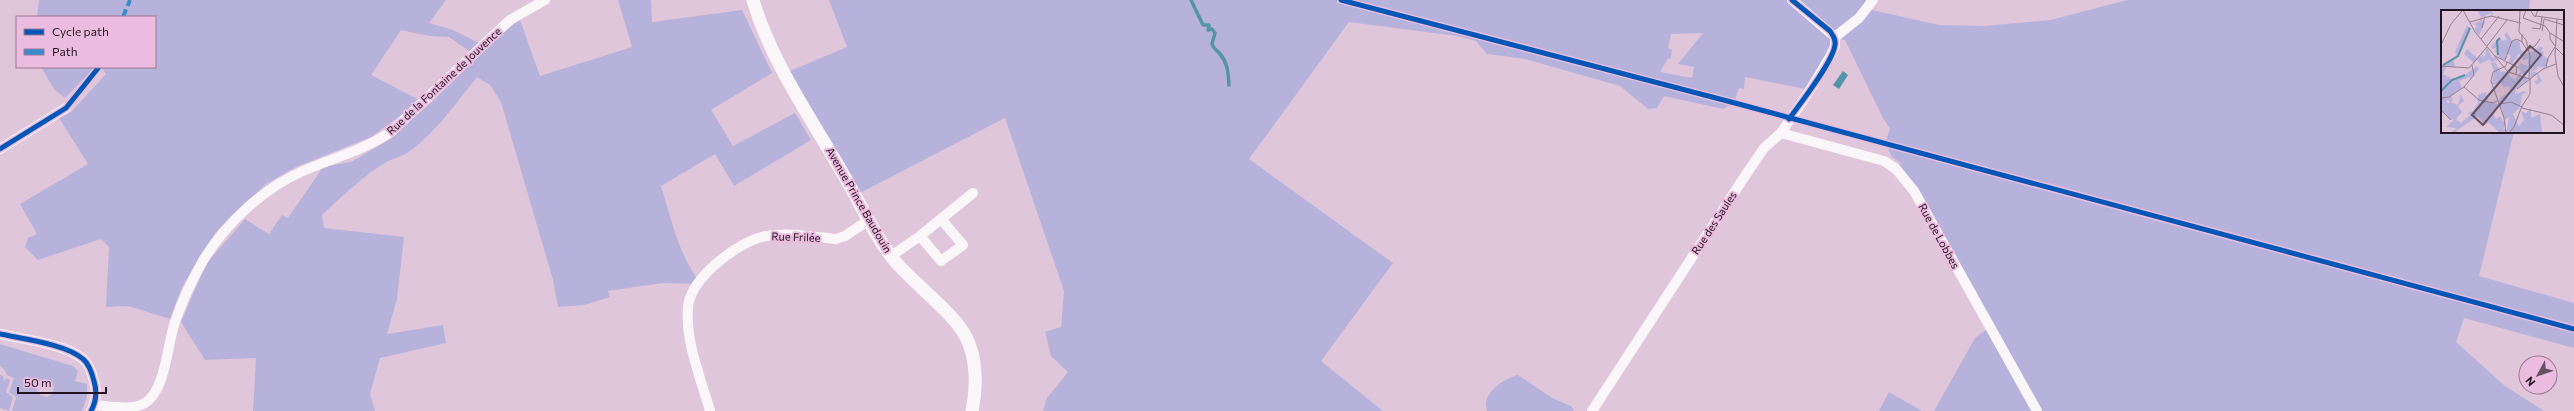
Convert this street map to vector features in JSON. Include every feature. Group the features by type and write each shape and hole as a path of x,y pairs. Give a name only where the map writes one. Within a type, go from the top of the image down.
{"street":[{"name":"Rue de la Fontaine de Jouvence","path":"93,408 134,409 144,404 156,392 174,323 204,258 226,230 248,207 282,181 323,163 362,150 391,132 510,20 545,0"},
{"name":"Avenue Prince Baudouin","path":"753,0 773,53 891,256 966,336 972,354 974,377 972,411"},
{"path":"1792,0 1835,37 1859,18 1873,0"},
{"name":"Rue des Saules","path":"1592,411 1764,148 1781,133 1831,55 1835,46 1835,37"},
{"path":"0,149 66,108"},
{"name":"Rue de Lobbes","path":"1781,133 1872,156 1896,169 1914,191 2037,411"},
{"path":"891,256 920,236 973,193"},
{"path":"920,236 941,261 962,245 941,219"},
{"name":"Rue Frilée","path":"710,411 689,336 688,308 690,298 704,276 729,254 754,239 780,234 836,239 845,236 869,220"},
{"path":"0,334 69,350 84,359 89,367 95,383 93,408"}],"shaded area":[{"path":"39,0 446,0 429,23 453,30 479,43 469,51 449,37 429,36 401,30 371,75 421,101 371,137 296,167 266,184 216,232 182,287 170,319 128,306 106,307 109,247 101,239 38,260 25,247 28,238 37,234 20,204 88,164 59,118 71,112 106,74 102,68 156,68 156,16 37,16"},
{"path":"618,0 651,0 652,22 742,10 772,73 711,110 733,146 795,113 811,140 734,186 715,154 661,186 680,246 698,280 693,284 663,283 608,291 610,297 584,305 558,307 553,280 501,102 490,85 477,77 429,135 407,153 388,161 368,174 322,215 324,228 404,237 397,299 387,334 443,325 446,343 380,358 370,394 375,411 253,411 256,358 205,360 181,322 206,264 245,219 269,234 282,215 288,218 323,167 351,162 387,141 434,100 502,32 520,20 540,76 632,47"},
{"path":"829,0 1873,0 1867,9 1939,25 1984,26 2051,20 2127,0 2530,0 2529,10 2441,10 2441,133 2514,133 2479,276 2574,303 2574,348 2464,318 2456,342 2505,386 2544,411 1934,411 1975,338 1991,326 1896,169 1901,163 1892,157 1885,143 1890,129 1883,118 1845,40 1835,38 1810,90 1745,77 1744,89 1739,88 1734,103 1723,109 1664,96 1657,108 1648,109 1620,86 1525,59 1487,54 1476,41 1457,36 1349,22 1249,159 1393,263 1321,361 1383,411 1043,411 1047,398 1068,372 1051,356 1045,332 1061,327 1064,291 1005,118 856,195 785,73 847,47","holes":["1703,33 1678,64 1694,67 1692,78 1660,72 1668,59 1671,58 1672,50 1668,48 1671,34"]},
{"path":"42,68 94,68 65,98 54,89"},
{"path":"0,344 73,366 78,371 75,381 87,384 87,396 82,411 12,411 16,397 9,392 14,378 7,375 4,369 0,366","holes":["47,379 52,382 54,387 52,394 47,397 40,395 36,388 39,382"]},
{"path":"0,375 3,376 4,381 6,378 10,380 6,392 13,397 9,411 0,408"},
{"path":"1518,375 1552,398 1571,406 1574,411 1487,411 1487,398 1490,393 1500,383"},
{"path":"1889,392 1922,411 1879,411"}],"water":[{"path":"1843,71 1848,75 1839,89 1833,85"}],"waterway":[{"path":"1191,0 1203,25 1209,25 1208,30 1212,29 1215,33 1212,44 1225,61 1229,85"}],"marked path":[{"path":"123,16 130,0"}],"cycle path":[{"path":"1341,0 1735,103 2574,329"},
{"path":"1789,119 1829,62 1835,45 1834,38 1830,31 1792,0"},
{"path":"0,149 66,108 98,68"},
{"path":"0,334 66,349 83,359 90,369 95,385 95,400 91,411"}]}
